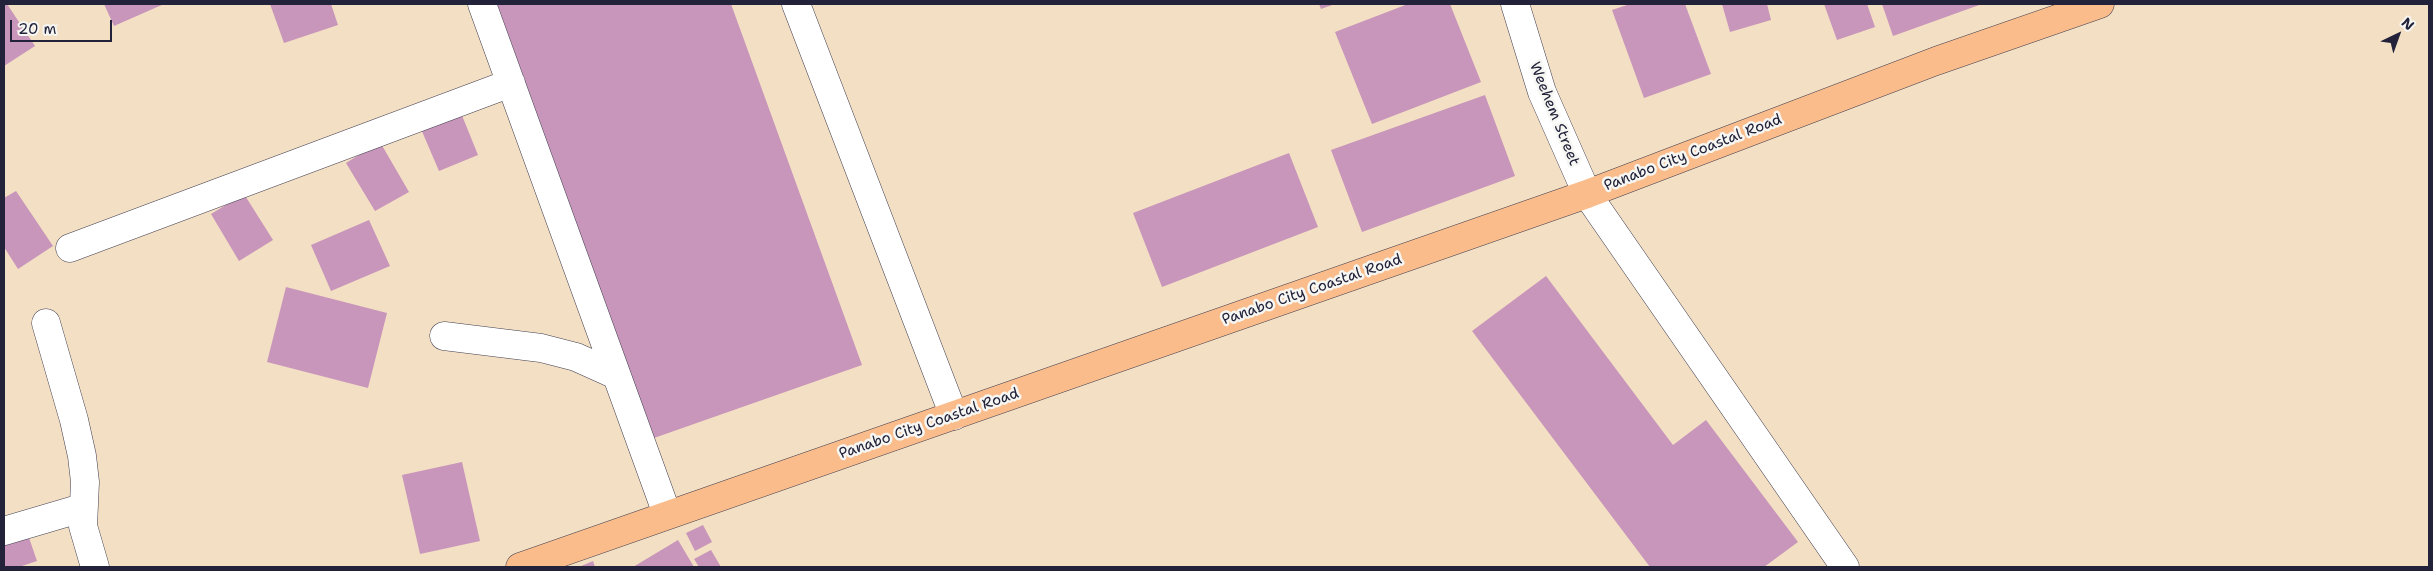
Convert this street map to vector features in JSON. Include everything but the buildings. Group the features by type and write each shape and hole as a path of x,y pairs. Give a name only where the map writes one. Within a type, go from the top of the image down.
{"main road":[{"name":"Panabo City Coastal Road","path":"520,567 1587,194 1936,61 2100,4"}],"street":[{"path":"482,4 668,514"},
{"path":"796,4 954,416"},
{"name":"Weehem Street","path":"1515,4 1542,92 1587,194 1845,567"},
{"path":"70,248 511,83"},
{"path":"46,323 74,420 82,456 85,482 82,508 83,526 95,567"},
{"path":"444,336 541,348 576,357 616,375"},
{"path":"4,531 82,508"}]}
